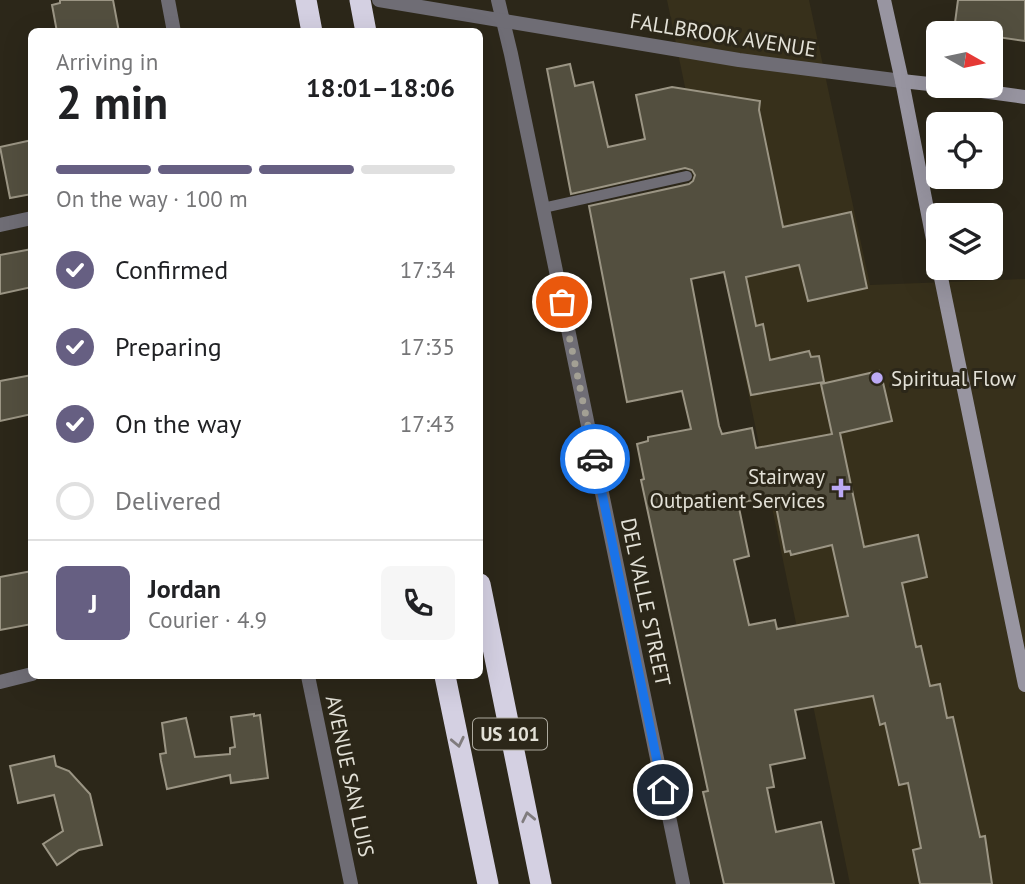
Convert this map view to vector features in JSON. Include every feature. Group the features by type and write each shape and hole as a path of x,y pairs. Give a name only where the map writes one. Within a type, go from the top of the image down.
{"highway":[{"path":"306,0 311,28"},
{"path":"359,0 365,28"},
{"name":"US 101","path":"483,599 541,884"},
{"name":"US 101","path":"446,679 488,884"}],"main road":[{"path":"884,0 926,204"},
{"name":"FALLBROOK AVENUE","path":"902,81 926,84"},
{"path":"1003,94 1025,97"},
{"path":"941,280 1025,685"}],"street":[{"path":"167,0 173,28"},
{"name":"FALLBROOK AVENUE","path":"379,0 739,60 902,81"},
{"name":"DEL VALLE STREET","path":"498,0 683,884"},
{"path":"0,225 28,219"},
{"path":"0,682 28,675"},
{"name":"AVENUE SAN LUIS","path":"309,679 351,884"}],"lane":[{"path":"543,208 687,176"}],"shaded area":[{"path":"667,0 809,0 870,285 1025,279 1025,884 850,884"}],"building":[{"path":"60,0 113,0 118,28 56,28 52,5 60,3"},
{"path":"958,0 1025,0 1025,41 1003,38 1003,21 955,21"},
{"path":"570,64 575,86 593,82 608,147 645,139 636,95 672,87 760,101 759,110 783,227 851,212 867,288 808,301 799,265 746,277 756,326 763,324 770,360 809,351 811,357 819,356 824,382 751,395 724,272 691,279 719,426 722,434 752,428 756,448 832,434 821,384 879,371 881,374 892,421 840,433 864,547 918,535 927,577 902,583 916,647 921,646 930,686 940,684 947,718 953,717 980,837 985,836 992,884 920,884 913,850 921,848 908,783 899,785 885,723 880,725 873,696 795,710 805,758 770,765 774,787 767,788 776,832 821,822 834,884 724,884 703,792 708,791 641,480 644,479 637,444 648,441 648,437 691,429 682,391 627,402 589,206 689,184 695,175 692,170 685,168 571,194 547,69","holes":["774,496 785,552 790,551 791,555 832,545 848,616 777,629 775,620 749,625 734,560 749,556 738,503"]},
{"path":"28,141 28,195 10,198 0,147"},
{"path":"28,250 28,288 0,294 0,255"},
{"path":"28,376 28,415 0,421 0,381"},
{"path":"28,572 28,625 0,630 0,577"},
{"path":"260,715 268,778 231,783 230,775 167,789 160,754 166,753 162,723 186,718 195,757 230,754 230,748 235,747 231,717"},
{"path":"54,756 56,766 69,771 90,794 102,845 79,850 57,865 43,844 63,831 54,795 18,803 10,766"}],"way so far":[{"path":"562,302 595,459"}],"place":[{"name":"Spiritual Flow","path":"877,378"},
{"name":"Stairway Outpatient Services","path":"841,488"}],"route":[{"path":"595,459 663,790"}]}
